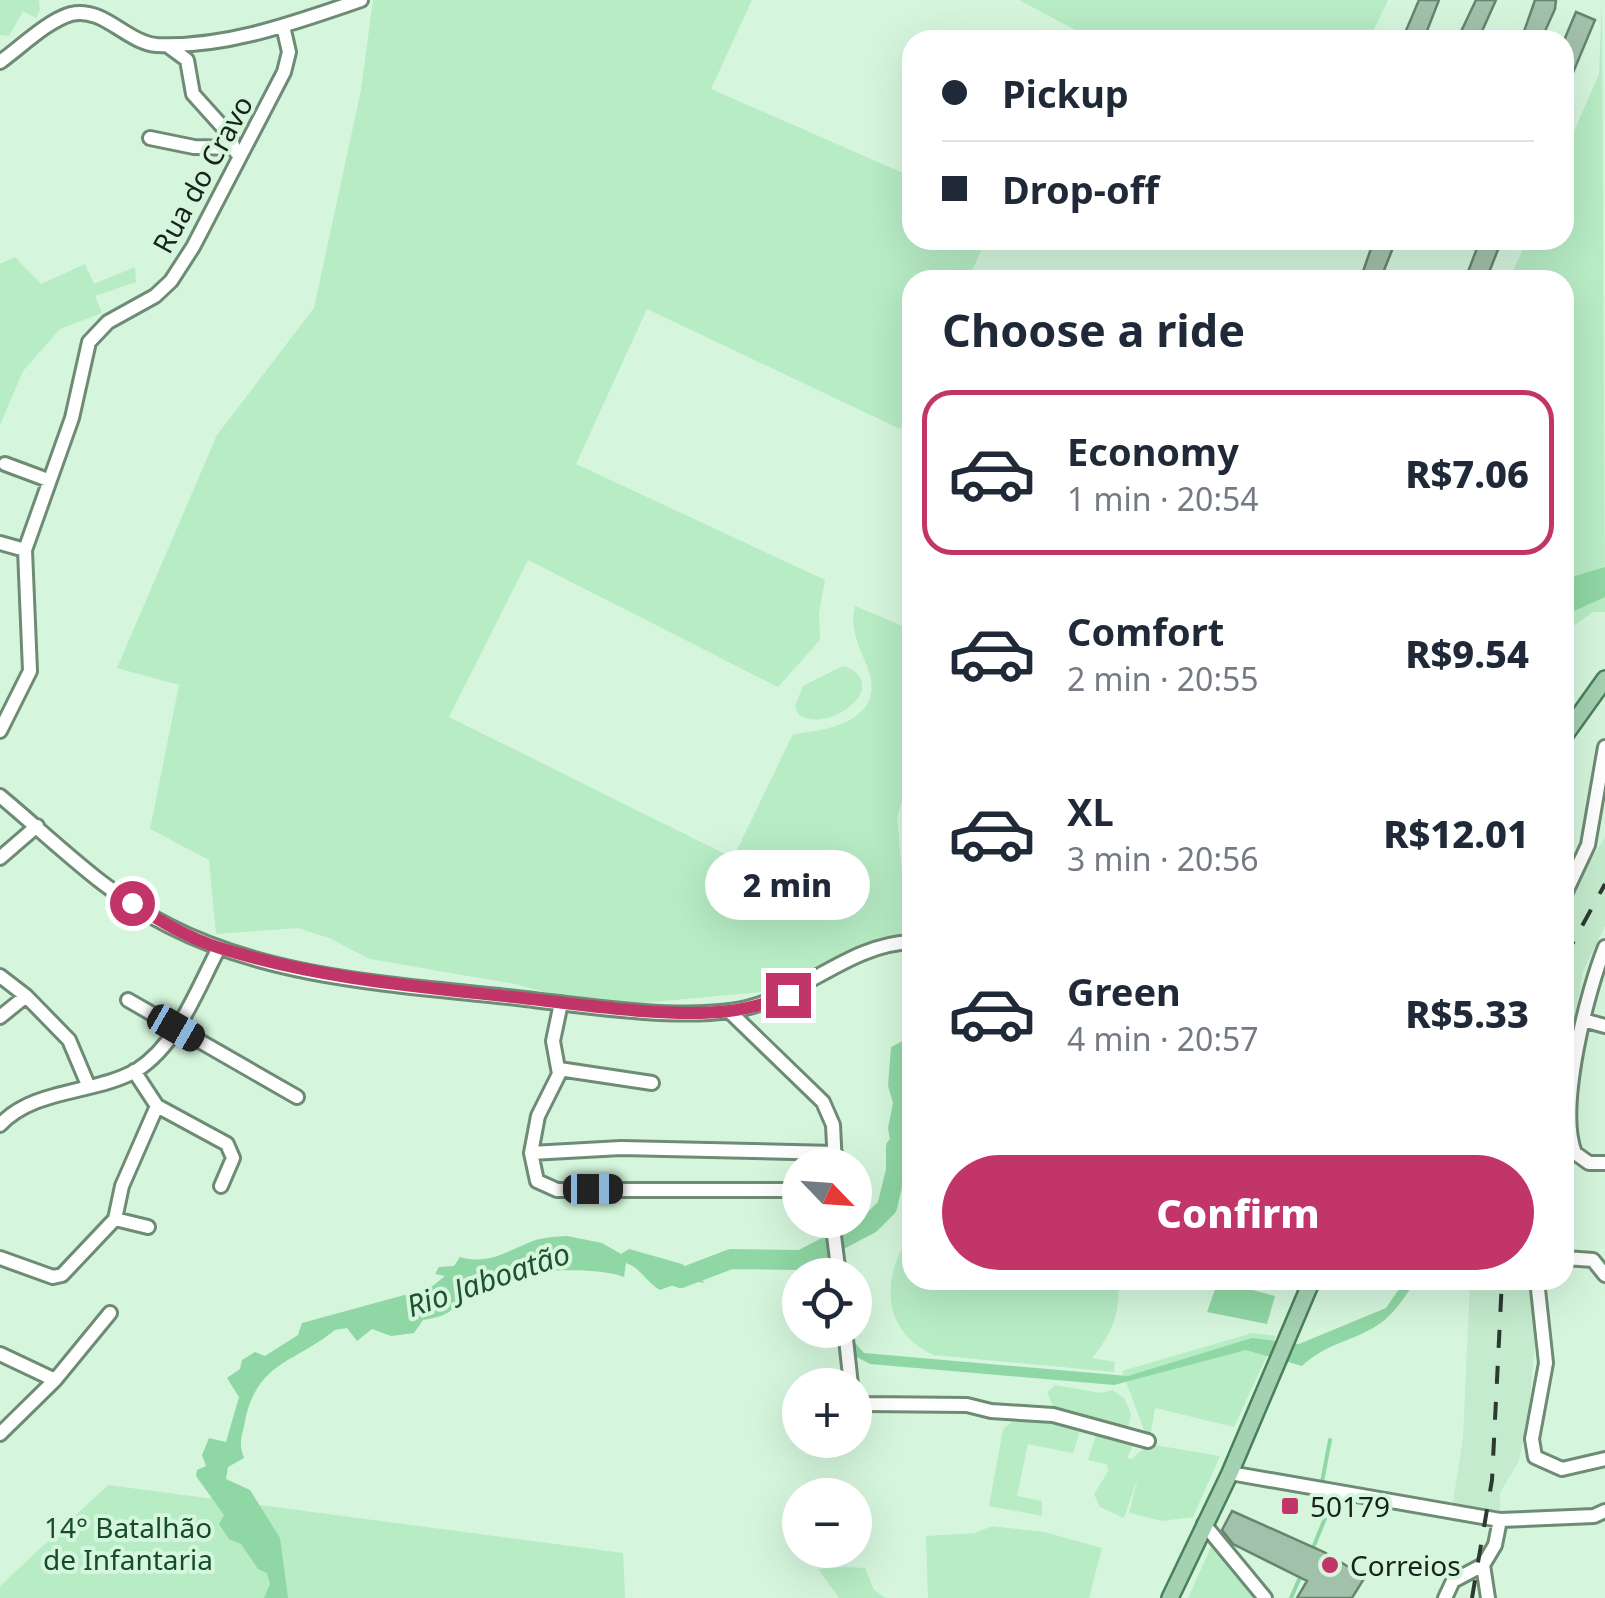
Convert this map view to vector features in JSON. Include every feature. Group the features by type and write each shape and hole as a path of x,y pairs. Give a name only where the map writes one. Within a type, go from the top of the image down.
{"main road":[{"path":"1574,723 1605,679"},
{"path":"1170,1598 1230,1473 1308,1290"}],"street":[{"path":"0,62 72,14 94,16 142,42 167,45 221,40 283,26 361,0"},
{"name":"Rua do Cravo","path":"0,730 30,670 23,570 26,550 72,418 88,342 108,322 155,296 170,281 288,60 283,26"},
{"path":"167,45 186,60 193,94 228,134 236,154"},
{"path":"150,138 236,154"},
{"path":"5,464 48,480"},
{"path":"0,543 26,550"},
{"path":"1574,873 1590,837 1594,794 1605,748"},
{"path":"0,796 165,925 219,948 336,976 561,1003 729,1011 763,1005 875,948 902,944"},
{"path":"0,858 37,826"},
{"path":"1574,1081 1577,1042 1605,947"},
{"path":"0,1126 28,1107 134,1072 152,1059 176,1028 219,948"},
{"path":"0,976 26,996 69,1040 88,1085"},
{"path":"0,1018 26,996"},
{"path":"128,1000 297,1097"},
{"path":"561,1003 553,1041 559,1069 553,1090 538,1116 532,1153 538,1181 557,1190 782,1190"},
{"path":"729,1011 822,1102 833,1125 834,1148"},
{"path":"1583,1020 1605,1026"},
{"path":"559,1069 652,1083"},
{"path":"134,1072 157,1106 227,1144 233,1158 221,1186"},
{"path":"0,1258 53,1278 62,1275 115,1219 122,1186 157,1106"},
{"path":"1574,1142 1581,1159 1605,1164"},
{"path":"532,1153 595,1148 782,1157"},
{"path":"115,1219 148,1227"},
{"path":"1574,1259 1593,1260 1605,1275"},
{"path":"1538,1290 1546,1363 1532,1439 1536,1458 1562,1469 1605,1459"},
{"path":"0,1434 55,1380 110,1312"},
{"path":"0,1354 55,1380"},
{"path":"872,1404 967,1405 1068,1417 1148,1442"},
{"path":"1230,1473 1500,1520 1594,1516 1605,1511"},
{"path":"1445,1598 1452,1581 1483,1564 1496,1545 1500,1520"},
{"path":"1204,1524 1265,1598"},
{"path":"1483,1564 1488,1598"}],"shaded area":[{"path":"1605,837 1605,926 1583,971 1574,1021 1574,888"},
{"path":"1470,1290 1531,1290 1536,1330 1528,1420 1519,1461 1500,1493 1500,1512 1452,1508 1463,1438"}],"green space":[{"path":"0,0 39,0 40,10 36,18 23,11 9,36 0,35"},
{"path":"373,0 752,0 711,89 902,173 902,250 982,250 972,270 902,270 900,429 647,309 576,464 825,580 819,613 820,640 778,687 528,560 449,717 733,858 793,734 848,721 867,704 870,675 855,633 855,606 902,626 902,801 897,818 902,935 772,991 598,1007 515,984 370,959 329,938 298,928 216,934 209,860 150,829 179,685 117,668 217,435 314,308 361,90"},
{"path":"1019,0 1388,0 1374,30 1075,30"},
{"path":"1602,0 1605,612 1593,612 1574,626 1574,270 1514,270 1522,250 1574,250 1574,131 1599,74"},
{"path":"15,257 41,284 85,264 94,284 135,267 136,282 95,296 102,313 60,329 23,371 0,425 0,264"},
{"path":"843,666 857,674 862,683 853,704 828,718 799,715 795,706 803,686"},
{"path":"902,1250 902,1290 1118,1290 1114,1322 1092,1358 1115,1362 1114,1372 934,1355 917,1345 895,1318 891,1301 894,1267"},
{"path":"1252,1333 1276,1336 1234,1427 1155,1408 1149,1444 1220,1456 1193,1517 1162,1521 1129,1513 1138,1477 1124,1518 1100,1507 1094,1494 1109,1470 1106,1464 1088,1460 1097,1431 1055,1411 1047,1392 1055,1385 1101,1393 1112,1390 1124,1398 1131,1414 1128,1427 1122,1427 1137,1437 1127,1458 1132,1459 1149,1443 1122,1371"},
{"path":"1016,1419 1081,1428 1073,1453 1028,1444 1017,1496 1042,1501 1042,1516 989,1506 1003,1429"},
{"name":"14° Batalhão de Infantaria","path":"108,1485 623,1553 625,1598 0,1598 0,1586"},
{"path":"992,1526 1044,1532 1102,1548 1089,1598 928,1598 926,1536 975,1533"},
{"path":"1214,1540 1257,1598 1188,1598"},
{"path":"865,1568 874,1590 886,1598 839,1598 818,1569"}],"water":[{"path":"1605,567 1605,597 1574,611 1574,576"},
{"path":"902,1041 902,1153 896,1177 888,1128 893,1103 888,1086 891,1047"},
{"path":"567,1236 602,1243 621,1254 629,1249 682,1264 705,1283 687,1280 660,1290 626,1263 624,1277 572,1270 505,1276 475,1287 450,1311 423,1320 414,1333 391,1336 372,1329 357,1341 347,1328 335,1330 279,1366 258,1387 241,1440 244,1458 228,1467 226,1479 250,1490 280,1538 288,1598 264,1598 270,1584 267,1573 258,1569 241,1544 229,1539 219,1524 224,1515 196,1476 197,1470 206,1466 202,1455 209,1438 226,1442 239,1397 227,1378 240,1369 242,1360 255,1352 265,1356 298,1335 302,1323 430,1288 445,1276 435,1274 439,1267 454,1266 460,1257 487,1259 537,1240"},
{"path":"1215,1290 1252,1290 1275,1296 1267,1324 1207,1312"},
{"path":"1398,1290 1409,1290 1380,1324 1319,1353 1302,1366 1246,1350 1114,1385 870,1364 847,1348 860,1348 864,1353 1128,1376 1252,1338 1299,1344 1386,1308"}],"building":[{"path":"1419,0 1439,0 1427,30 1406,30"},
{"path":"1476,0 1496,0 1482,30 1462,30"},
{"path":"1535,0 1556,0 1546,30 1524,30"},
{"path":"1576,12 1595,20 1574,70 1574,30 1568,30"},
{"path":"1370,250 1392,250 1384,270 1364,270"},
{"path":"1476,250 1498,250 1490,270 1469,270"},
{"path":"1232,1511 1324,1552 1365,1577 1352,1598 1297,1598 1307,1581 1233,1544 1222,1530"}],"waterway":[{"name":"Rio Jaboatão","path":"667,1273 681,1278 731,1259 801,1260 870,1224 887,1207 896,1170 896,1147"},
{"path":"1322,1482 1330,1440"},
{"path":"1313,1548 1326,1516 1324,1496"},
{"path":"1291,1598 1301,1575"}],"railway":[{"path":"1574,941 1605,884"},
{"path":"1472,1598 1492,1480 1502,1290"}],"place":[{"name":"50179","path":"1290,1506"},
{"name":"Correios","path":"1330,1565"}],"route":[{"path":"132,903 165,925 219,948 356,979 598,1007 685,1011 729,1011 763,1005 788,995"}]}
